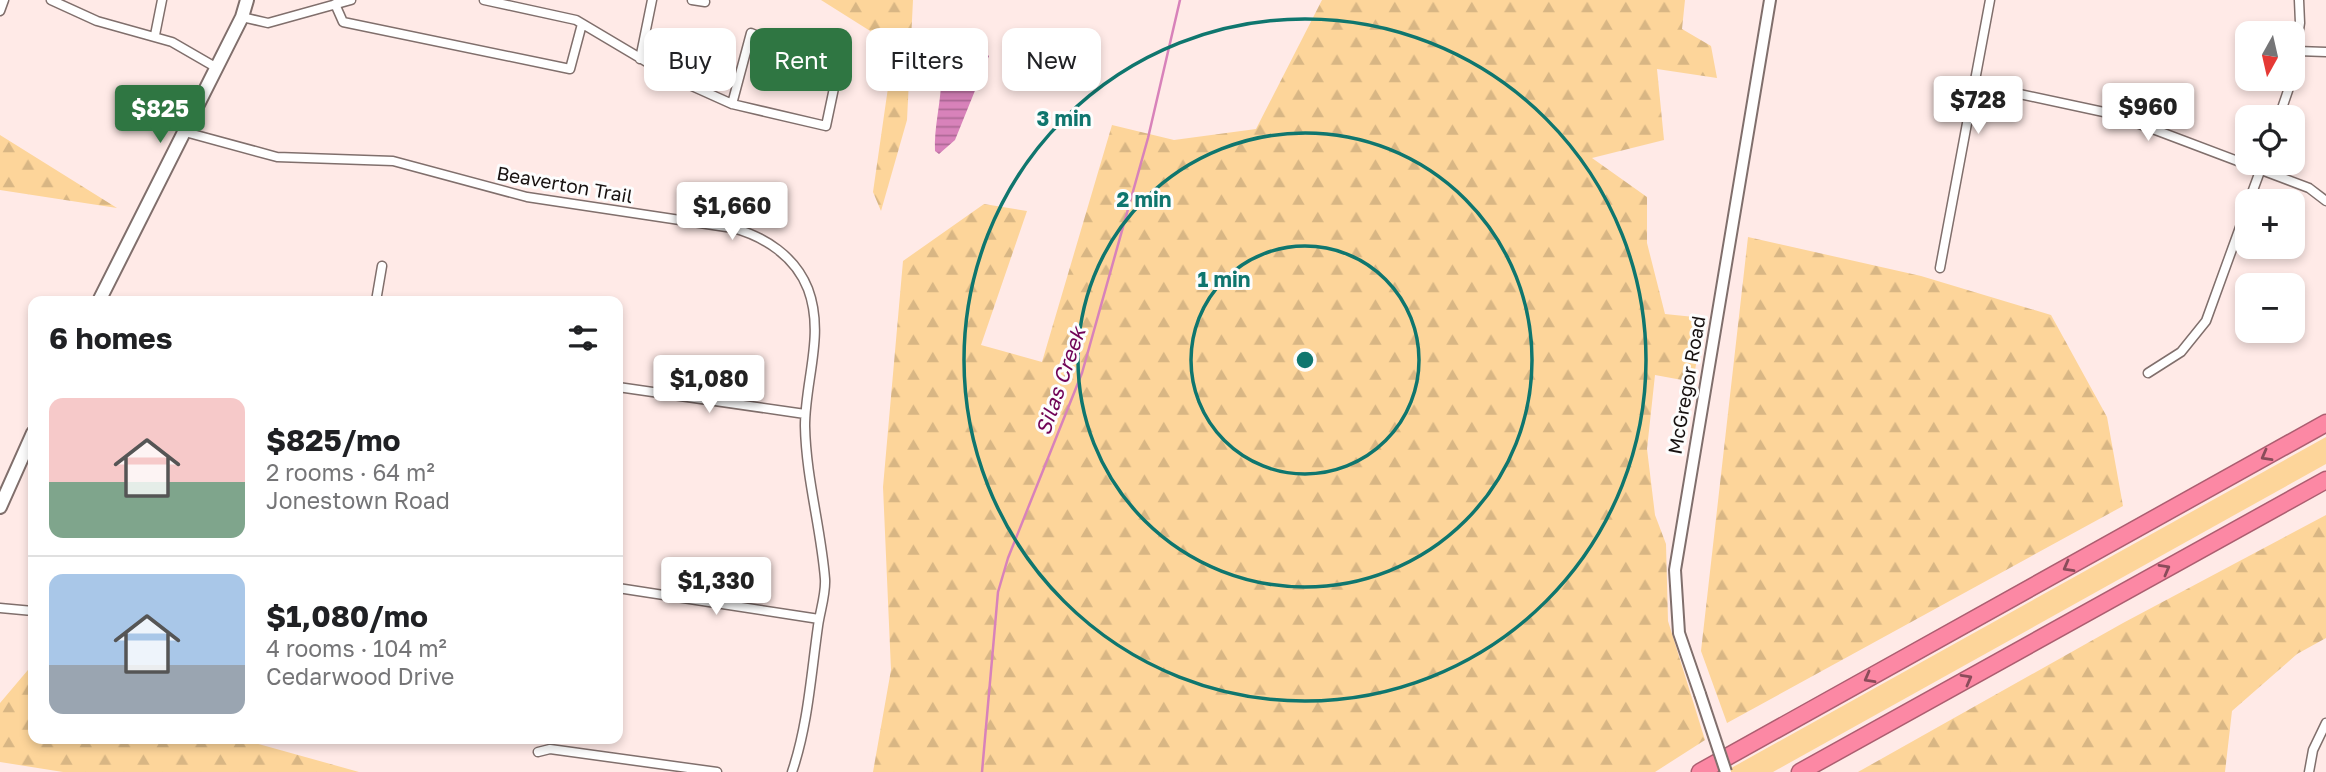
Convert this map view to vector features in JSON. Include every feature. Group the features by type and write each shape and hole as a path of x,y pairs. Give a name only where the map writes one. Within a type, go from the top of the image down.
{"highway":[{"path":"1700,772 2326,423"},
{"path":"1800,772 2326,480"}],"main road":[{"path":"102,296 242,17 247,0"},
{"path":"0,507 28,444"}],"street":[{"path":"0,12 4,0"},
{"path":"51,0 97,21 178,45 216,68"},
{"path":"155,36 162,0"},
{"path":"242,17 268,23 351,0"},
{"path":"484,0 549,12 582,24 709,96 732,104 826,126 838,69 751,33 732,104"},
{"path":"549,12 551,0"},
{"path":"640,59 652,0"},
{"path":"692,0 705,2"},
{"name":"McGregor Road","path":"1727,772 1679,634 1675,570 1770,0"},
{"path":"1940,268 1989,0"},
{"path":"2298,21 2299,0"},
{"path":"335,4 343,22 570,69 582,24"},
{"path":"2305,51 2326,52"},
{"path":"1973,84 2113,114 2235,157"},
{"name":"Beaverton Trail","path":"185,132 276,158 415,165 527,197 733,228 761,237 785,256 809,292 814,348 805,415 813,512 825,583 804,728 792,772"},
{"path":"2280,175 2309,188 2326,201"},
{"path":"2148,373 2181,352 2206,321 2235,241"},
{"path":"377,296 382,266"},
{"path":"623,388 805,415"},
{"path":"623,589 819,619"},
{"path":"0,608 28,611"},
{"path":"2309,772 2313,750 2326,723"},
{"path":"538,752 550,749 716,772"}],"green space":[{"path":"821,0 913,0 912,28 866,28"},
{"path":"1322,0 1685,0 1682,29 1711,46 1717,78 1657,69 1664,140 1592,158 1647,197 1647,243 1665,314 1704,318 1693,382 1655,375 1647,449 1655,515 1666,544 1668,621 1705,740 1655,772 873,772 891,670 883,487 903,261 984,204 1027,211 981,345 1042,362 1112,125 1174,140 1256,129"},
{"path":"888,91 908,91 907,120 881,211 873,192"},
{"path":"0,135 117,208 0,190"},
{"path":"1748,237 1921,276 2051,315 2107,417 2123,506 1727,723 1701,651"},
{"path":"2326,437 2326,464 1773,772 1724,772"},
{"path":"2326,515 2326,638 2297,654 2232,711 2225,772 1858,772 2123,623"},
{"path":"28,670 28,744 259,744 359,772 63,772 0,762 0,703"}],"shaded area":[{"path":"940,91 975,91 955,140 939,154 935,151"}],"waterway":[{"name":"Silas Creek","path":"982,772 998,592 1008,558 1082,373 1148,138 1180,0"}]}
